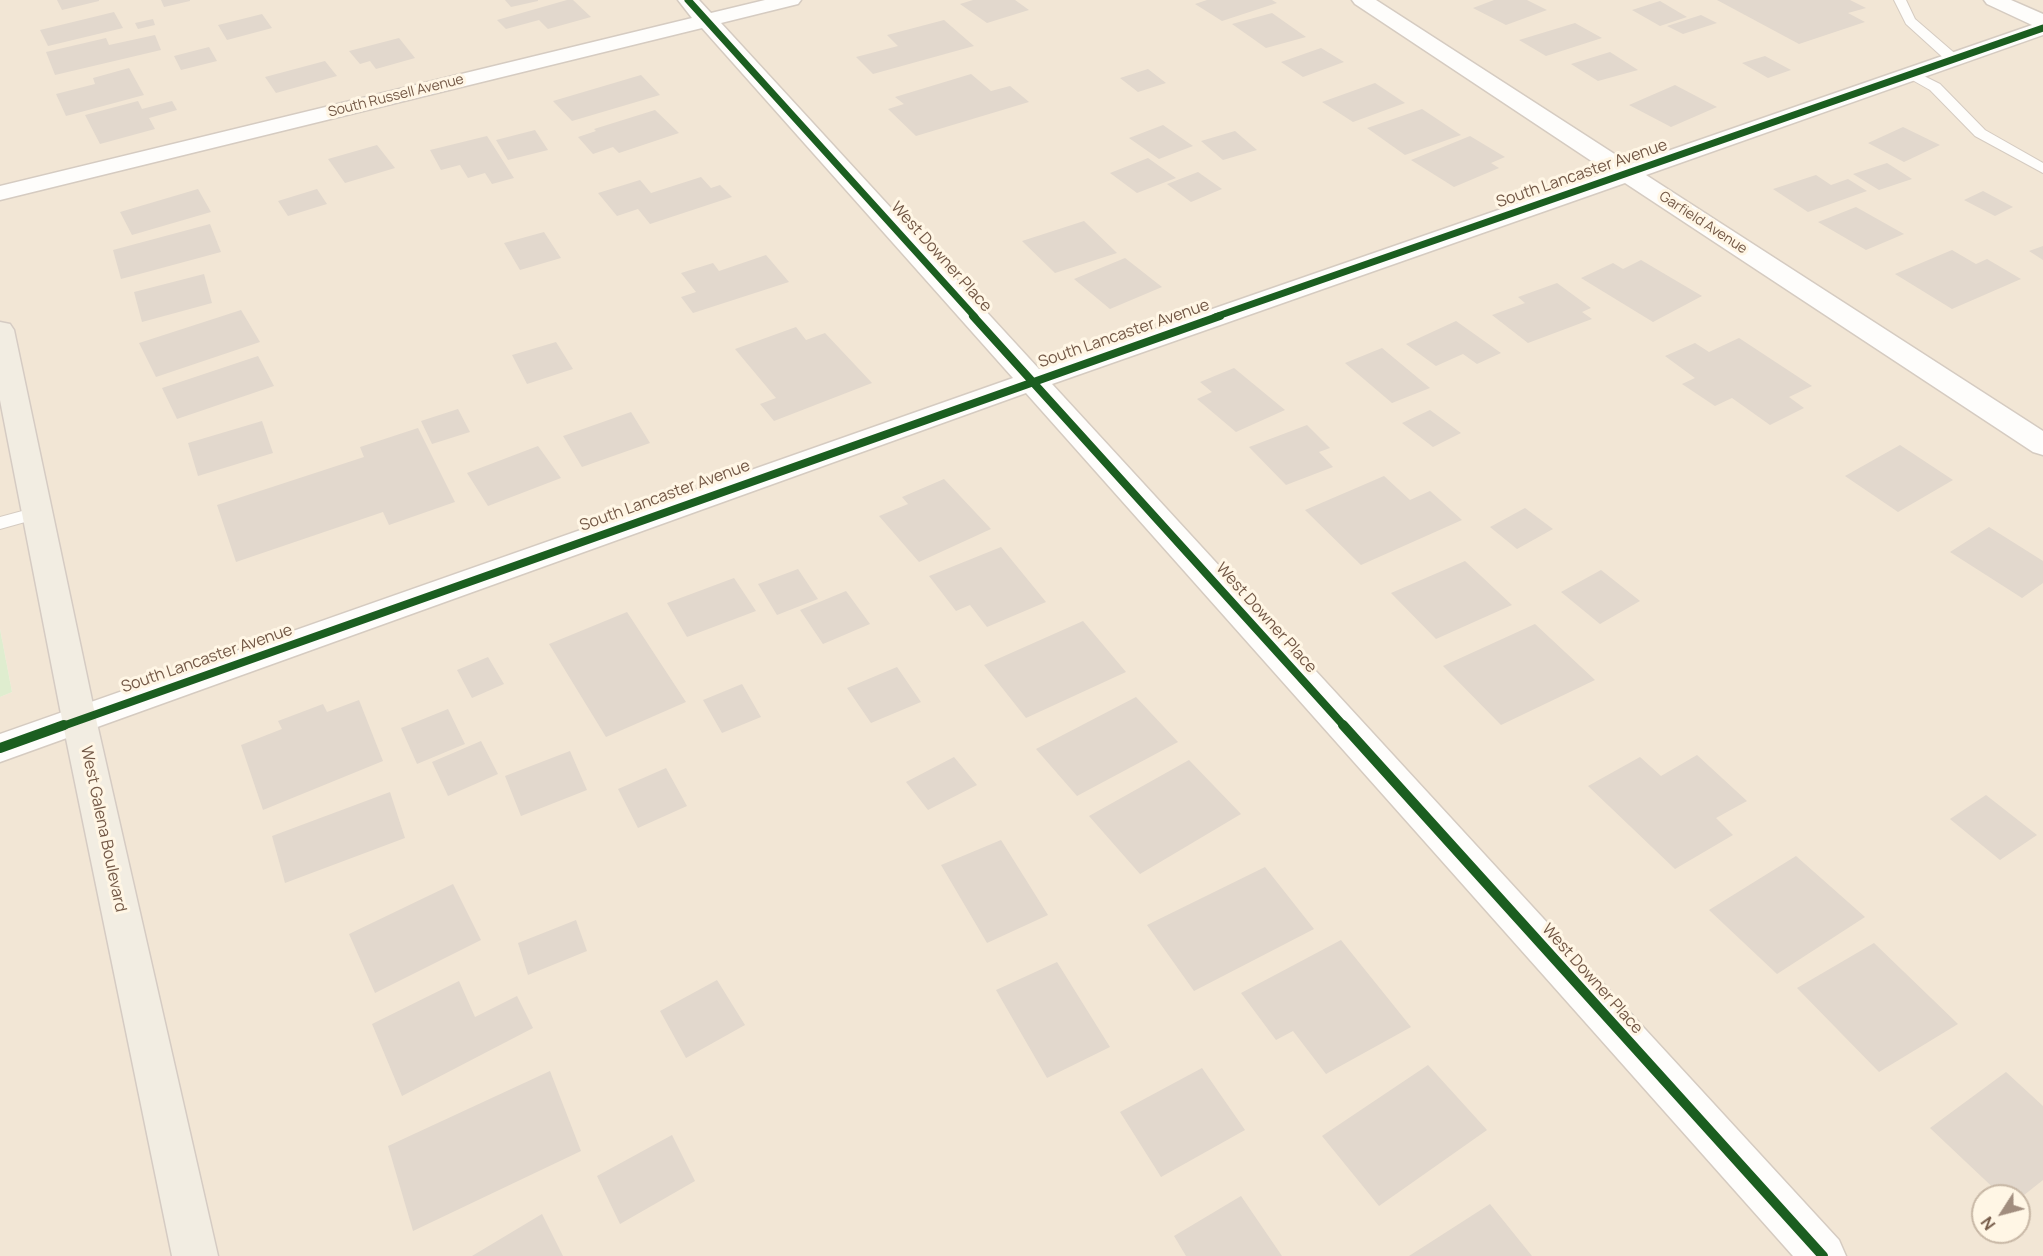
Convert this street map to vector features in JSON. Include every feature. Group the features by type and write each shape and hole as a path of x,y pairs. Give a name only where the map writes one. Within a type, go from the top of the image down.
{"main road":[{"name":"West Galena Boulevard","path":"0,330 79,719 195,1256"}],"street":[{"name":"South Russell Avenue","path":"0,193 697,10 791,0"},
{"name":"Garfield Avenue","path":"1362,0 2043,445"},
{"path":"1994,0 2043,22"},
{"name":"West Downer Place","path":"697,10 1823,1256"},
{"name":"South Lancaster Avenue","path":"0,748 1033,382 2043,28"}],"lane":[{"path":"1900,0 1910,21 1954,60"},
{"path":"1912,74 1935,87 1980,133 2043,169"},
{"path":"0,524 37,513"}],"shaded area":[{"path":"0,0 2043,0 2043,1256 0,1256 0,697 12,692 0,629"}],"green space":[{"path":"0,629 12,692 0,697"}],"building":[{"path":"57,0 99,0 99,1 62,10"},
{"path":"161,0 190,0 190,1 164,7"},
{"path":"505,0 538,0 538,1 511,7"},
{"path":"573,0 591,17 548,29 539,20 506,29 497,20"},
{"path":"973,0 1015,0 1029,10 987,23 960,4"},
{"path":"1207,0 1272,0 1277,3 1222,21 1195,4"},
{"path":"1494,0 1527,0 1547,10 1506,25 1473,8"},
{"path":"1717,0 1850,0 1866,8 1848,13 1865,22 1799,44"},
{"path":"1660,1 1687,17 1660,26 1632,10"},
{"path":"114,12 123,28 48,46 40,30"},
{"path":"1272,13 1306,37 1266,48 1232,24"},
{"path":"262,14 272,28 227,40 218,25"},
{"path":"1701,15 1717,23 1683,34 1667,26"},
{"path":"153,19 155,25 138,29 135,23"},
{"path":"944,20 974,46 873,74 856,57 898,46 887,35"},
{"path":"1575,23 1602,38 1546,56 1519,40"},
{"path":"155,35 161,50 55,75 46,52 106,38 109,45"},
{"path":"399,38 415,58 376,69 370,61 360,64 349,51"},
{"path":"209,47 217,61 181,70 174,56"},
{"path":"1321,48 1344,62 1303,77 1281,62"},
{"path":"1610,52 1638,70 1598,81 1571,64"},
{"path":"1765,56 1791,70 1768,78 1742,63"},
{"path":"325,61 337,76 276,93 265,77"},
{"path":"129,68 144,95 66,116 56,94 95,84 93,78"},
{"path":"1148,69 1166,83 1138,92 1120,78"},
{"path":"971,74 991,91 1010,86 1029,102 916,136 888,109 904,104 895,97"},
{"path":"641,75 660,95 572,121 553,101"},
{"path":"1375,83 1405,103 1353,122 1322,102"},
{"path":"1675,85 1717,107 1671,127 1629,105"},
{"path":"138,101 142,109 172,101 177,110 149,118 155,129 100,144 85,115"},
{"path":"1422,109 1461,135 1405,155 1367,128"},
{"path":"655,110 679,133 619,153 613,147 593,154 578,137 596,131 594,129"},
{"path":"1163,125 1193,146 1159,159 1129,138"},
{"path":"1903,127 1940,145 1904,162 1868,143"},
{"path":"535,130 548,150 508,160 496,140"},
{"path":"1235,131 1257,150 1223,160 1201,141"},
{"path":"487,136 514,178 492,184 485,173 468,178 460,165 441,170 430,150"},
{"path":"1470,136 1505,157 1491,163 1499,168 1454,187 1411,160"},
{"path":"377,145 395,168 345,183 328,159"},
{"path":"1148,158 1176,178 1137,193 1110,173"},
{"path":"1887,163 1912,179 1879,190 1853,174"},
{"path":"1198,172 1222,189 1191,202 1167,184"},
{"path":"1816,175 1831,185 1848,179 1867,191 1808,212 1773,189"},
{"path":"701,177 711,188 720,185 732,197 650,224 638,209 617,216 598,193 640,180 651,193"},
{"path":"198,189 211,212 132,235 120,212"},
{"path":"317,189 327,204 288,216 278,201"},
{"path":"1983,191 2013,207 1995,216 1964,200"},
{"path":"1856,207 1904,234 1866,250 1818,222"},
{"path":"1084,221 1117,253 1055,273 1022,241"},
{"path":"210,224 221,252 121,279 113,250"},
{"path":"544,232 561,258 520,270 504,243"},
{"path":"2043,246 2043,260 2029,251"},
{"path":"1952,250 1976,264 1987,259 2021,279 1952,309 1895,274"},
{"path":"766,255 789,282 693,313 681,297 696,292 681,273 713,263 719,271"},
{"path":"1125,258 1162,287 1110,309 1074,279"},
{"path":"1641,260 1702,296 1653,322 1581,278 1613,263 1623,269"},
{"path":"204,274 212,303 142,322 134,292"},
{"path":"1557,283 1591,308 1582,312 1592,319 1528,343 1492,315 1525,303 1518,297"},
{"path":"241,310 260,342 156,377 139,343"},
{"path":"1456,321 1501,353 1477,364 1463,354 1436,366 1406,344"},
{"path":"796,327 806,340 825,333 872,383 774,421 760,404 776,398 735,349"},
{"path":"1739,338 1812,386 1789,397 1804,408 1770,425 1732,398 1715,406 1682,384 1695,378 1665,356 1695,343 1709,352"},
{"path":"556,342 573,369 527,384 512,355"},
{"path":"1382,348 1430,388 1392,403 1345,363"},
{"path":"258,356 274,386 177,419 162,388"},
{"path":"1234,368 1285,410 1236,432 1197,399 1212,392 1200,382"},
{"path":"458,409 470,432 432,444 421,421"},
{"path":"1430,410 1461,433 1433,447 1402,423"},
{"path":"631,412 650,443 582,467 563,436"},
{"path":"262,421 273,453 198,476 188,443"},
{"path":"1307,425 1330,448 1319,452 1333,467 1286,485 1249,447"},
{"path":"418,428 455,502 389,525 383,512 236,562 217,505 364,457 360,447"},
{"path":"1900,445 1953,480 1898,512 1845,476"},
{"path":"538,446 561,478 488,506 467,473"},
{"path":"1384,476 1410,500 1430,491 1462,520 1361,565 1305,510"},
{"path":"944,479 991,529 919,562 879,516 908,504 902,497"},
{"path":"1525,508 1553,529 1517,549 1490,527"},
{"path":"1989,527 2043,561 2043,583 2022,598 1950,552"},
{"path":"1001,547 1046,602 987,627 970,605 956,611 929,576"},
{"path":"1465,561 1512,605 1436,639 1391,593"},
{"path":"798,569 818,599 777,615 758,584"},
{"path":"1601,570 1640,601 1600,624 1561,592"},
{"path":"734,578 756,611 687,637 667,603"},
{"path":"846,591 870,624 823,644 800,610"},
{"path":"627,612 686,702 606,737 549,644"},
{"path":"1083,621 1126,672 1026,718 984,665"},
{"path":"1535,624 1595,680 1501,725 1443,666"},
{"path":"488,657 504,684 472,698 457,670"},
{"path":"897,667 921,702 871,723 847,688"},
{"path":"742,684 761,717 722,733 703,700"},
{"path":"1136,697 1178,742 1077,796 1036,749"},
{"path":"359,700 383,761 263,810 241,745 282,729 278,721 323,704 327,712"},
{"path":"448,709 465,744 417,764 401,728"},
{"path":"481,741 498,774 448,796 432,762"},
{"path":"570,751 587,790 521,816 505,776"},
{"path":"1697,755 1747,801 1716,818 1733,835 1675,869 1588,786 1640,757 1661,776"},
{"path":"954,757 977,785 928,810 906,782"},
{"path":"1189,760 1241,814 1140,874 1089,816"},
{"path":"666,768 687,806 638,828 618,789"},
{"path":"390,792 405,838 285,883 272,836"},
{"path":"1986,795 2037,835 2000,860 1950,819"},
{"path":"1001,840 1048,915 987,943 941,865"},
{"path":"1796,856 1865,917 1777,974 1709,910"},
{"path":"1265,867 1314,929 1194,991 1147,925"},
{"path":"453,884 481,940 375,993 349,934"},
{"path":"576,920 587,951 528,975 518,943"},
{"path":"1341,940 1411,1027 1326,1074 1293,1031 1276,1040 1241,993"},
{"path":"1874,943 1958,1024 1879,1072 1797,988"},
{"path":"1057,962 1110,1047 1047,1078 996,990"},
{"path":"717,980 745,1025 686,1058 660,1011"},
{"path":"459,981 475,1017 517,996 533,1028 402,1096 372,1024"},
{"path":"1428,1065 1487,1130 1379,1206 1322,1136"},
{"path":"1202,1068 1245,1130 1161,1177 1120,1112"},
{"path":"550,1071 581,1151 413,1231 388,1146"},
{"path":"2006,1072 2043,1106 2043,1180 2031,1190 2031,1184 1989,1184 1930,1128"},
{"path":"672,1135 695,1181 620,1224 597,1176"},
{"path":"1241,1196 1282,1256 1186,1256 1174,1236"},
{"path":"1490,1204 1532,1256 1409,1256"},
{"path":"542,1214 563,1256 472,1256"}],"cycle path":[{"path":"688,0 1823,1256"},
{"path":"0,748 967,404 2043,28"}]}
